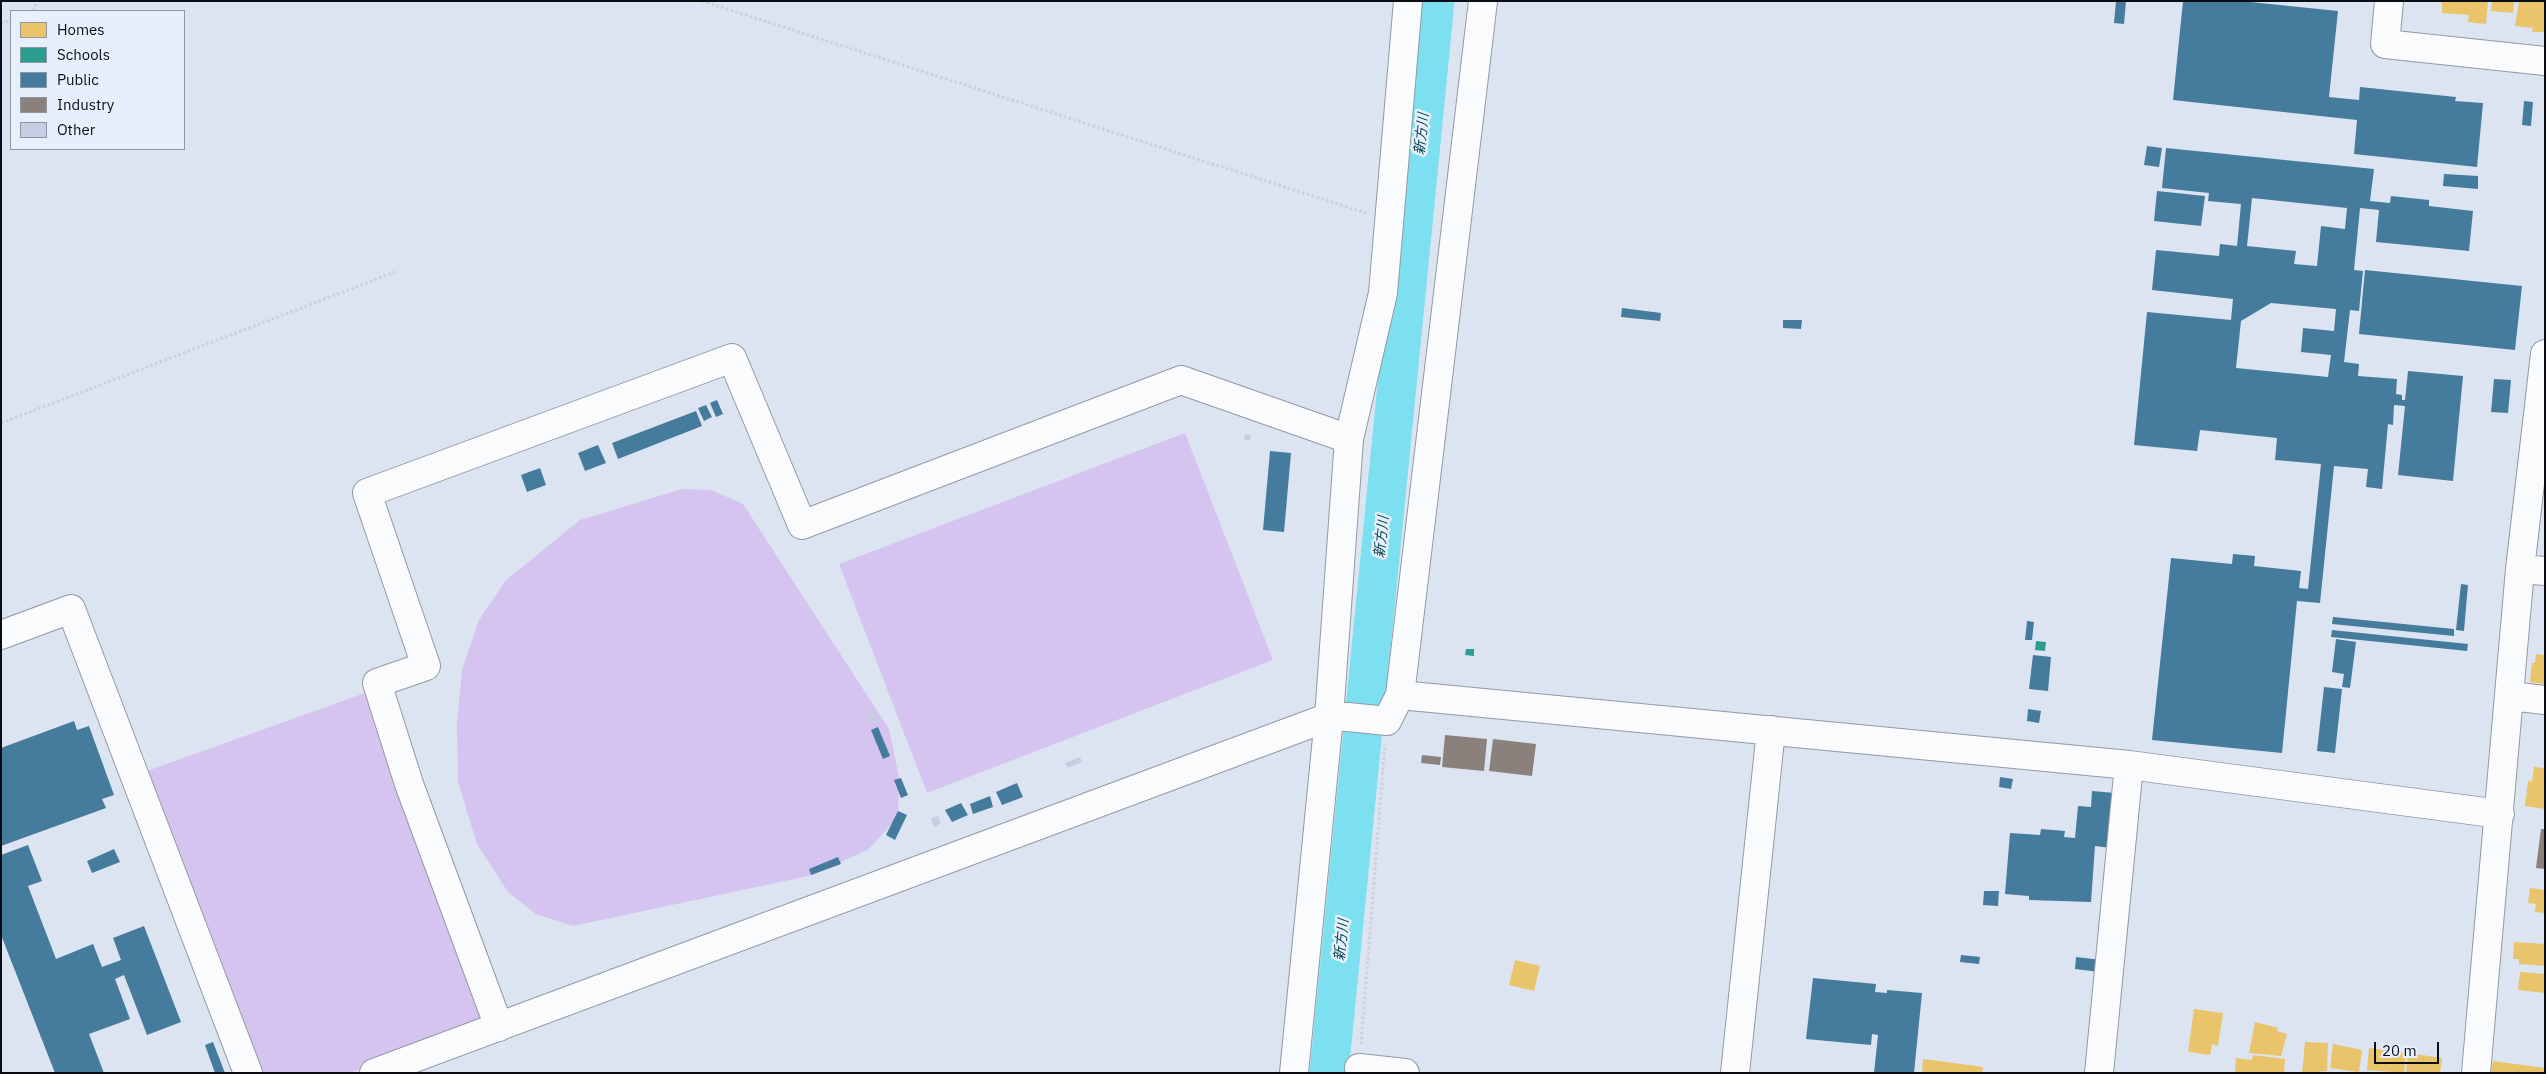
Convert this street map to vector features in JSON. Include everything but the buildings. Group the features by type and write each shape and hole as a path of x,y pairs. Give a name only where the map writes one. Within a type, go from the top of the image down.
{"street":[{"path":"1294,1073 1338,717 1349,440 1383,293 1408,1"},
{"path":"374,1073 1338,717 1387,721 1400,695 1483,1"},
{"path":"2389,1 2385,44 2545,61"},
{"path":"2476,1073 2510,696 2532,570 2545,354"},
{"path":"499,1027 409,784 377,683 426,666 367,493 732,358 802,525 1181,380 1349,440"},
{"path":"1,635 71,608 248,1073"},
{"path":"1400,695 2129,765 2500,814"},
{"path":"2510,696 2545,700"},
{"path":"1735,1073 1772,730"},
{"path":"2099,1073 2129,765"},
{"path":"1359,1068 1405,1073"}],"path":[{"path":"702,1 1390,221"},
{"path":"1,423 395,272"},
{"path":"1359,1068 1387,721"}],"shaded area":[{"path":"1185,433 1273,660 927,793 839,564"},
{"path":"682,489 711,490 743,504 889,729 899,777 898,817 869,849 813,875 573,926 536,914 508,892 477,844 458,782 457,723 462,670 479,620 506,580 580,520"},
{"path":"365,693 487,1020 350,1073 259,1073 147,771"}],"waterway":[{"name":"新方川","path":"1329,1073 1435,1"}]}
